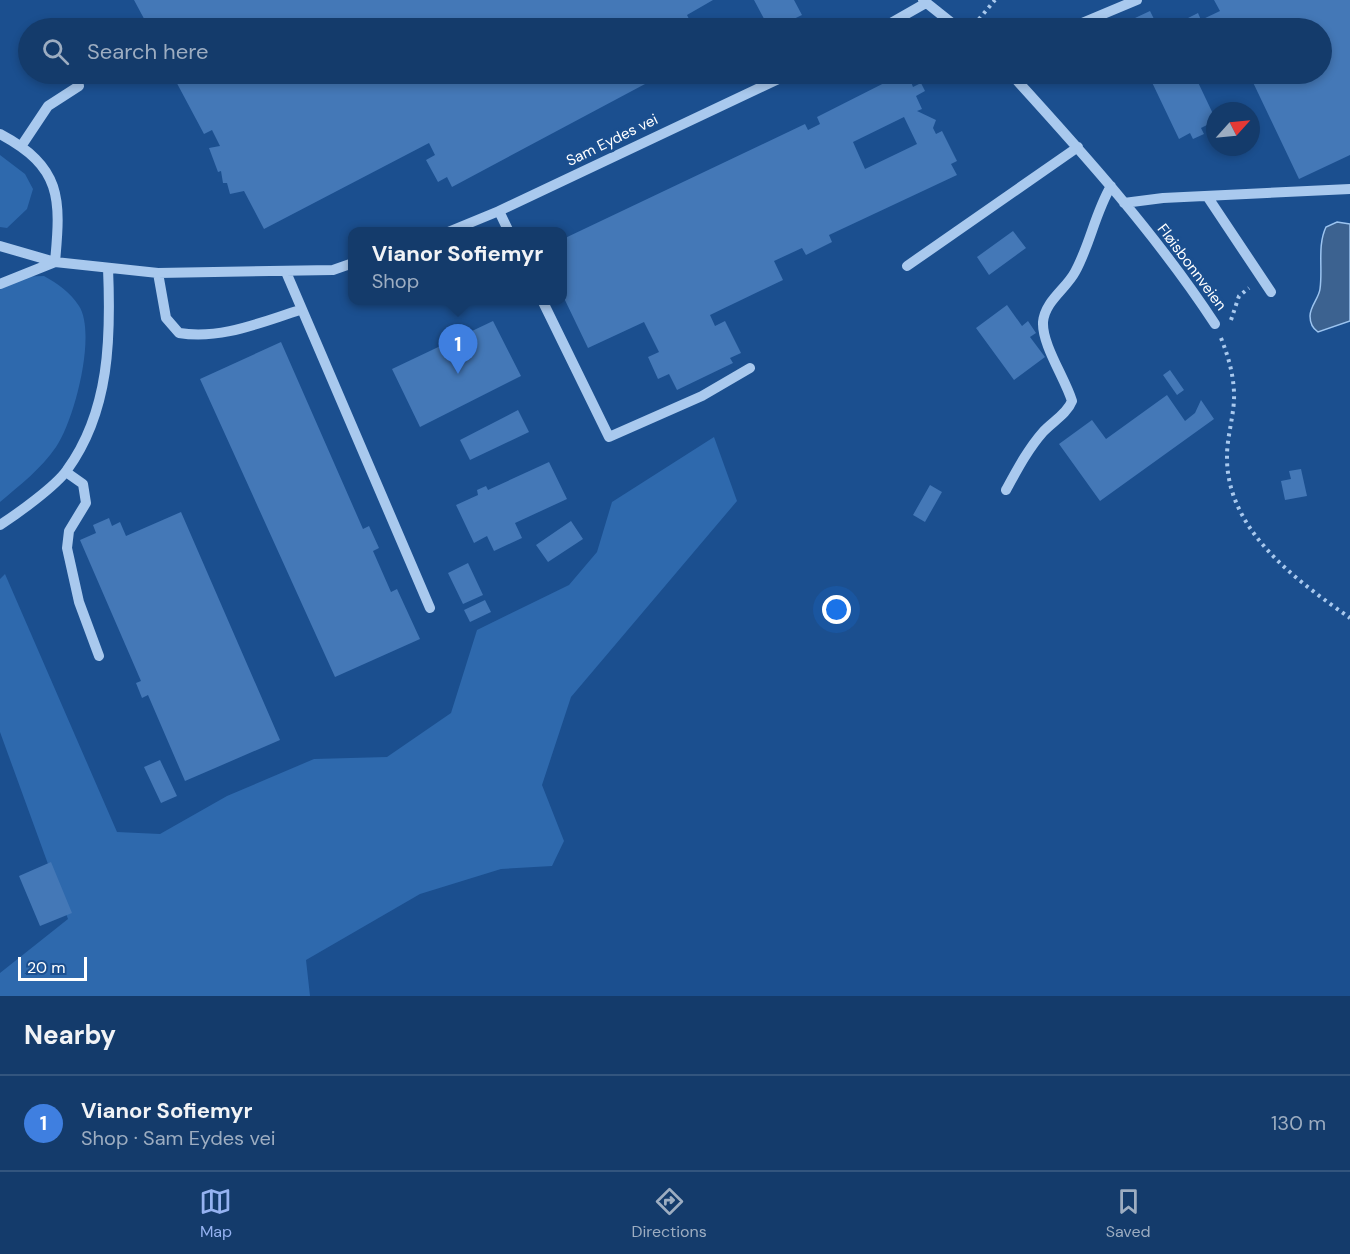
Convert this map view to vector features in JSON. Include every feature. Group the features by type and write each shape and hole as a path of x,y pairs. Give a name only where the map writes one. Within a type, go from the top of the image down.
{"street":[{"path":"1094,18 1137,0"},
{"path":"898,18 924,2 945,18"},
{"name":"Sam Eydes vei","path":"458,227 499,210 768,84"},
{"name":"Fløisbonnveien","path":"1020,84 1111,186 1188,282 1217,328"},
{"path":"22,144 48,106 79,86"},
{"path":"0,134 22,144 44,166 55,191 59,219 55,262"},
{"path":"907,266 1078,147"},
{"path":"1006,490 1031,447 1056,419 1069,409 1072,401 1046,338 1043,323 1047,308 1075,272 1099,207 1111,186"},
{"path":"1124,203 1207,196 1350,189"},
{"path":"1207,196 1271,292"},
{"path":"499,210 507,227"},
{"path":"0,246 55,262 158,273 333,270 348,265"},
{"path":"0,284 55,262"},
{"path":"0,525 66,472 87,436 103,385 110,330 108,268"},
{"path":"286,272 300,310 323,357 430,608"},
{"path":"158,273 166,318 179,333 198,336 218,334 300,310"},
{"path":"544,305 609,437 702,396 750,368"},
{"path":"66,472 84,484 86,503 69,531 67,548 79,602 99,656"}],"path":[{"path":"980,18 995,0"},
{"path":"1217,328 1228,327 1239,296 1263,278"},
{"name":"Fløisbonnveien","path":"1217,328 1231,365 1234,393 1227,456 1232,494 1252,530 1273,556 1304,585 1350,618"}],"shaded area":[{"path":"0,155 25,174 33,189 27,209 7,228 0,227"},
{"path":"1337,222 1350,224 1350,321 1318,332 1310,321 1310,316 1320,289 1323,234 1326,227"},
{"path":"44,276 59,285 72,297 79,306 84,319 86,336 81,377 70,418 56,447 37,470 0,502 0,282 15,277"},
{"path":"714,437 737,501 571,697 542,785 564,841 552,866 501,869 420,894 306,960 310,996 0,996 0,973 68,919 0,732 0,579 5,574 117,832 160,834 227,796 314,759 387,757 451,713 477,630 569,585 597,552 612,502"}],"building":[{"path":"134,0 713,0 687,15 688,18 144,18"},
{"path":"754,0 794,0 802,15 796,18 764,18"},
{"path":"1214,0 1350,0 1350,155 1299,179 1254,84 1332,84 1332,18 1205,18 1220,11"},
{"path":"1150,11 1154,18 1135,18"},
{"path":"1198,13 1200,18 1188,18"},
{"path":"177,84 645,84 452,187 447,177 438,182 426,160 435,155 429,143 264,229 244,191 230,194 227,183 223,183 221,171 218,172 209,148 220,146 212,130 204,134"},
{"path":"882,84 912,84 913,87 922,84 925,91 916,96 922,109 917,111 936,120 933,128 936,134 942,131 957,161 951,164 957,175 829,235 832,242 806,255 802,248 774,261 783,280 710,315 715,326 725,321 741,353 730,358 733,363 677,390 669,374 658,379 648,357 659,352 644,322 588,348 567,304 567,237 805,124 808,130 820,124 817,117","holes":["904,117 917,144 865,169 853,142"]},
{"path":"1153,84 1199,84 1207,102 1206,126 1201,128 1204,134 1193,139 1190,133 1179,139"},
{"path":"1013,231 1026,248 989,275 977,257"},
{"path":"1007,305 1022,326 1028,321 1036,333 1030,337 1045,357 1014,380 976,328"},
{"path":"493,321 521,376 420,427 392,369"},
{"path":"281,342 363,529 369,526 379,548 373,551 391,592 397,589 420,639 335,677 200,379"},
{"path":"1170,370 1184,390 1177,395 1163,375"},
{"path":"1167,395 1185,421 1195,413 1201,400 1214,419 1100,501 1059,444 1092,420 1106,439"},
{"path":"518,410 529,432 470,460 460,440"},
{"path":"549,462 567,499 515,523 522,538 494,551 487,536 474,543 456,505 478,495 477,490 486,486 488,490"},
{"path":"1301,469 1307,496 1285,500 1281,481 1291,479 1289,471"},
{"path":"930,485 942,492 925,522 913,515"},
{"path":"181,512 280,740 185,781 148,695 142,698 136,683 141,681 80,540 96,533 93,525 109,518 112,526 120,522 126,536"},
{"path":"571,521 583,539 548,562 536,545"},
{"path":"468,563 483,595 463,604 448,573"},
{"path":"485,600 491,612 470,622 464,610"},
{"path":"160,760 177,796 161,803 144,767"},
{"path":"51,862 72,913 40,926 19,876"}],"place":[{"name":"Vianor Sofiemyr","path":"458,374"}]}
